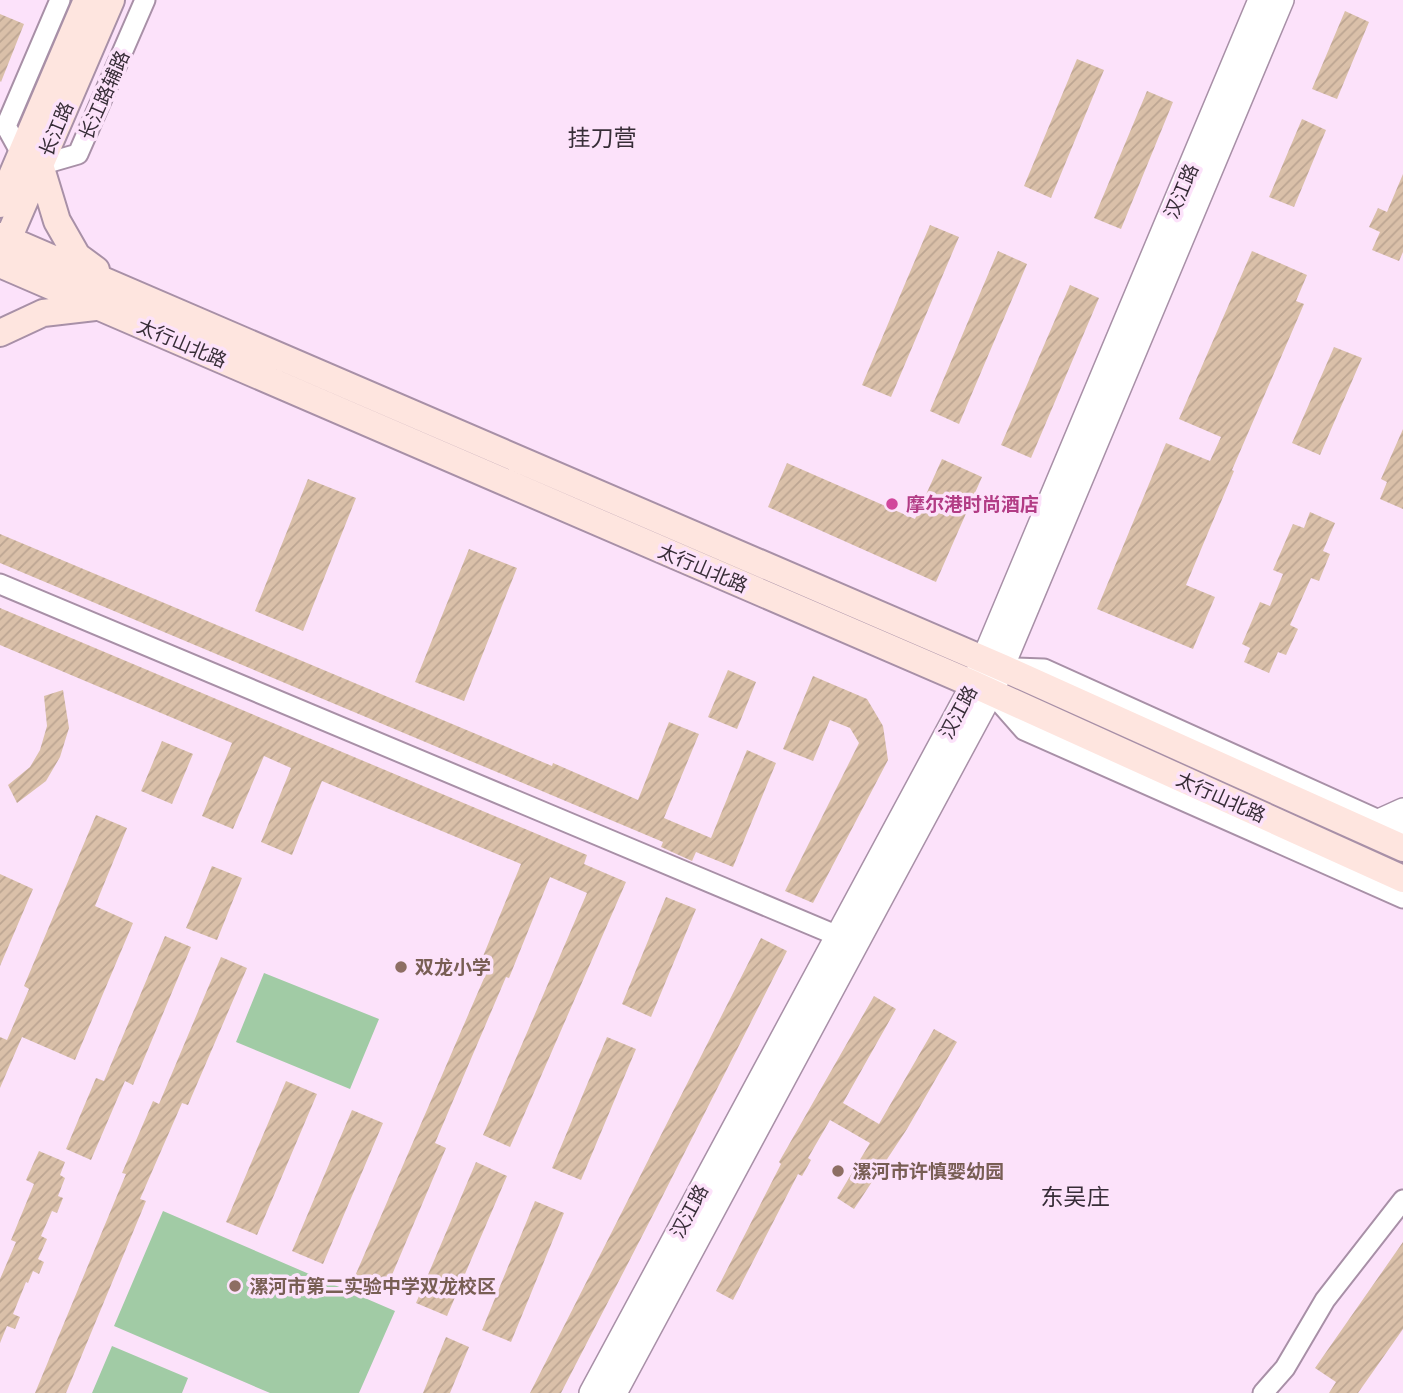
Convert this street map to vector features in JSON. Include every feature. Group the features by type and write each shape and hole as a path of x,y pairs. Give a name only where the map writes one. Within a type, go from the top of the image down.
{"main road":[{"name":"长江路","path":"2,249 87,0"},
{"name":"长江路","path":"0,204 31,160 111,0"},
{"path":"0,171 31,160 57,221 77,256 111,282"},
{"name":"太行山北路","path":"2,249 111,282 1371,825 1403,848"},
{"name":"太行山北路","path":"2,249 97,306 982,689 1403,879"},
{"path":"0,333 43,313 97,306"}],"street":[{"path":"31,160 6,126 60,0"},
{"name":"长江路辅路","path":"31,160 78,154 145,0"},
{"name":"汉江路","path":"994,664 1260,0"},
{"name":"汉江路","path":"615,1393 994,664 1282,0"},
{"path":"0,584 838,936"},
{"path":"982,689 1024,730 1403,898"},
{"name":"汉江路","path":"591,1393 838,936 982,689"},
{"path":"1371,825 1403,810"},
{"path":"1371,825 1403,831"},
{"path":"1263,1393 1285,1368 1325,1300 1403,1200"}],"green space":[{"path":"264,973 379,1019 350,1089 236,1042"},
{"name":"漯河市第二实验中学双龙校区","path":"163,1211 395,1311 359,1393 270,1393 114,1326"},
{"path":"112,1346 188,1378 182,1393 92,1393"}],"building":[{"path":"1345,11 1369,22 1337,99 1312,89"},
{"path":"0,14 24,24 1,82 0,81"},
{"path":"1077,59 1104,70 1051,198 1024,186"},
{"path":"1147,91 1173,102 1121,229 1094,218"},
{"path":"1302,119 1326,130 1294,207 1269,197"},
{"path":"1403,174 1403,252 1399,261 1372,250 1380,232 1369,227 1378,208 1387,212"},
{"path":"930,225 959,237 891,397 862,385"},
{"path":"998,251 1027,264 959,424 930,411"},
{"path":"1252,251 1307,275 1296,301 1304,304 1232,470 1234,471 1186,585 1215,597 1193,649 1097,609 1166,443 1210,461 1221,437 1179,419"},
{"path":"1070,285 1099,298 1031,458 1001,445"},
{"path":"1334,347 1362,358 1320,455 1292,443"},
{"path":"1403,429 1403,509 1380,499 1387,482 1381,479"},
{"name":"摩尔港时尚酒店","path":"942,459 982,477 936,582 768,507 787,463 915,519"},
{"path":"308,479 356,498 303,631 255,611"},
{"path":"1310,512 1335,523 1323,551 1330,554 1319,581 1311,578 1290,625 1298,629 1286,655 1278,652 1269,673 1244,662 1250,648 1242,644 1260,602 1270,606 1283,574 1273,570 1293,524 1304,528"},
{"path":"0,534 638,800 669,722 699,734 664,818 711,838 747,750 776,763 733,867 696,852 692,861 661,847 663,842 0,563"},
{"path":"469,549 517,568 464,701 415,682"},
{"path":"0,608 587,855 584,864 626,882 510,1147 483,1135 587,893 550,877 509,978 506,977 435,1143 446,1148 386,1289 355,1276 488,969 479,966 521,864 322,781 292,855 261,842 291,768 264,756 233,829 202,816 232,743 0,645"},
{"path":"728,670 756,682 737,729 708,717"},
{"path":"813,676 867,699 883,726 888,760 813,903 785,891 859,743 850,728 830,720 813,761 783,749"},
{"path":"63,690 69,728 60,757 46,781 17,803 8,785 30,767 40,750 47,726 44,696"},
{"path":"162,741 193,754 172,804 141,791"},
{"path":"96,815 127,828 95,906 133,923 75,1060 22,1037 0,1088 0,1037 7,1040 29,989 24,986"},
{"path":"212,866 242,878 217,940 186,928"},
{"path":"0,874 33,889 0,966"},
{"path":"666,897 696,909 651,1017 622,1004"},
{"path":"165,936 191,947 133,1085 125,1081 91,1160 66,1149 96,1078 104,1081"},
{"path":"761,938 787,951 561,1393 530,1393"},
{"path":"221,957 247,968 188,1105 182,1103 140,1199 146,1201 66,1393 35,1393 126,1174 122,1173 153,1101 159,1104"},
{"path":"874,996 896,1009 843,1103 879,1124 934,1029 957,1042 907,1129 854,1209 837,1198 870,1143 830,1120 808,1158 811,1160 802,1176 798,1174 733,1300 716,1291 781,1164 779,1162"},
{"path":"607,1037 636,1049 581,1180 552,1168"},
{"path":"286,1081 317,1094 257,1235 226,1222"},
{"path":"352,1110 383,1123 323,1264 292,1251"},
{"path":"39,1151 65,1162 60,1175 65,1178 58,1196 63,1198 57,1213 52,1211 41,1236 47,1239 38,1259 44,1262 39,1274 33,1271 28,1283 26,1282 13,1314 20,1317 15,1329 7,1326 0,1343 0,1279 16,1242 11,1240 34,1184 26,1180"},
{"path":"476,1162 507,1176 447,1316 416,1303"},
{"path":"535,1201 564,1213 511,1342 482,1330"},
{"path":"1403,1242 1403,1329 1358,1393 1329,1393 1336,1382 1315,1368"},
{"path":"446,1337 469,1347 450,1393 423,1393"}],"place":[{"name":"摩尔港时尚酒店","path":"892,504"},
{"name":"双龙小学","path":"401,967"},
{"name":"漯河市许慎婴幼园","path":"838,1171"},
{"name":"漯河市第二实验中学双龙校区","path":"235,1286"}],"district":[{"name":"挂刀营","path":"602,138"},
{"name":"东吴庄","path":"1075,1197"}]}
